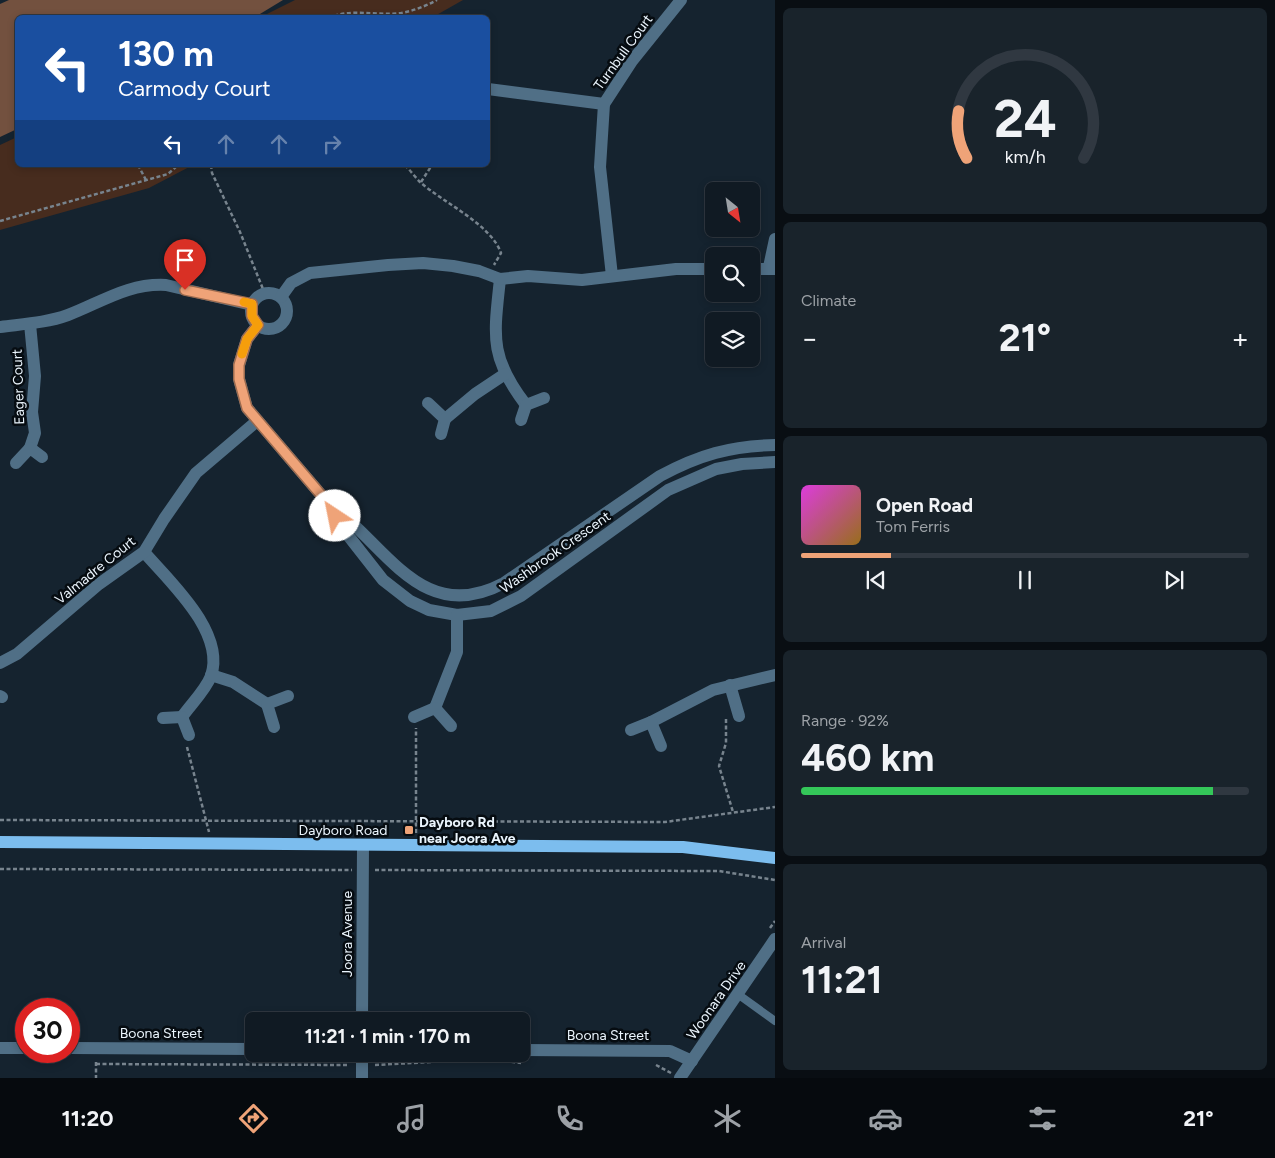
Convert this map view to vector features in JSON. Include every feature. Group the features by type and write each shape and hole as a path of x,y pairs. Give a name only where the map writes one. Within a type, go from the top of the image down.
{"main road":[{"name":"Dayboro Road","path":"0,842 683,847 774,859"}],"street":[{"name":"Turnbull Court","path":"612,276 600,167 604,104 632,61 681,0"},
{"path":"490,89 604,104"},
{"path":"772,268 775,239"},
{"path":"281,297 296,279 320,271 423,263 454,266 500,279 528,276 582,280 676,269 705,269"},
{"path":"500,279 495,339 498,359 505,374 526,405 522,420"},
{"path":"0,327 30,324 68,315 118,292 151,284 166,285 252,304"},
{"path":"270,293 281,297 287,308 287,314 281,324 269,329 258,325 252,316 252,304 259,296 265,294 270,293"},
{"name":"Eager Court","path":"30,324 35,376 32,412 35,433 30,448"},
{"name":"Washbrook Crescent","path":"258,325 247,339 239,365 239,379 247,408 328,503 343,528 395,591 429,610 457,615 491,611 505,605 668,490 716,469 742,464 775,462"},
{"path":"441,434 445,419 469,398 505,374"},
{"path":"526,405 544,398"},
{"path":"428,403 445,419"},
{"name":"Valmadre Court","path":"0,663 18,654 99,584 144,552 196,473 257,421"},
{"name":"Washbrook Crescent","path":"328,503 351,520 414,582 440,594 472,595 488,592 504,583 660,476 682,464 726,449 775,445"},
{"path":"16,463 30,448 42,457"},
{"path":"144,552 198,614 210,648 211,675 182,717"},
{"path":"414,717 435,708 457,652 457,615"},
{"path":"211,675 233,682 267,704 274,727"},
{"path":"631,730 651,722 703,695 730,685 775,676"},
{"path":"730,685 739,716"},
{"path":"267,704 288,696"},
{"path":"435,708 450,726"},
{"path":"163,718 182,717"},
{"path":"182,717 189,735"},
{"path":"651,722 661,746"},
{"name":"Joora Avenue","path":"362,1012 363,846"},
{"name":"Woonara Drive","path":"680,1078 775,940"},
{"path":"0,1048 15,1048"},
{"name":"Boona Street","path":"80,1048 245,1049"},
{"name":"Boona Street","path":"530,1050 670,1051 692,1061"},
{"path":"362,1062 362,1078"}],"lane":[{"path":"738,995 775,1021"}],"path":[{"path":"335,15 339,13 400,13 424,7 437,0"},
{"path":"139,167 146,180"},
{"path":"0,220 168,174 176,167"},
{"path":"211,167 212,173 240,232 265,294"},
{"path":"407,167 421,182 486,231 495,242 500,249 500,257 487,274"},
{"path":"421,182 431,167"},
{"path":"733,812 719,766 726,743 726,708 734,701"},
{"path":"414,717 416,723 416,845"},
{"path":"189,735 185,740 212,845"},
{"path":"0,820 665,822 775,808"},
{"path":"0,870 355,870"},
{"path":"372,870 719,871 775,880"},
{"path":"96,1048 96,1078"},
{"path":"96,1064 349,1065"}],"shaded area":[{"path":"9,0 283,0 258,15 15,15 15,130 0,137 0,4"},
{"path":"295,0 463,0 437,15 265,15"},
{"path":"15,138 15,167 189,167 149,188 0,230 0,145"}],"slow traffic":[{"path":"242,354 247,339 258,325 252,316 252,304 244,302"}],"place":[{"name":"Dayboro Rd near Joora Ave","path":"409,830"}],"route":[{"path":"185,290 252,304 252,316 258,325 247,339 239,365 239,379 247,408 328,503 335,516"}]}
